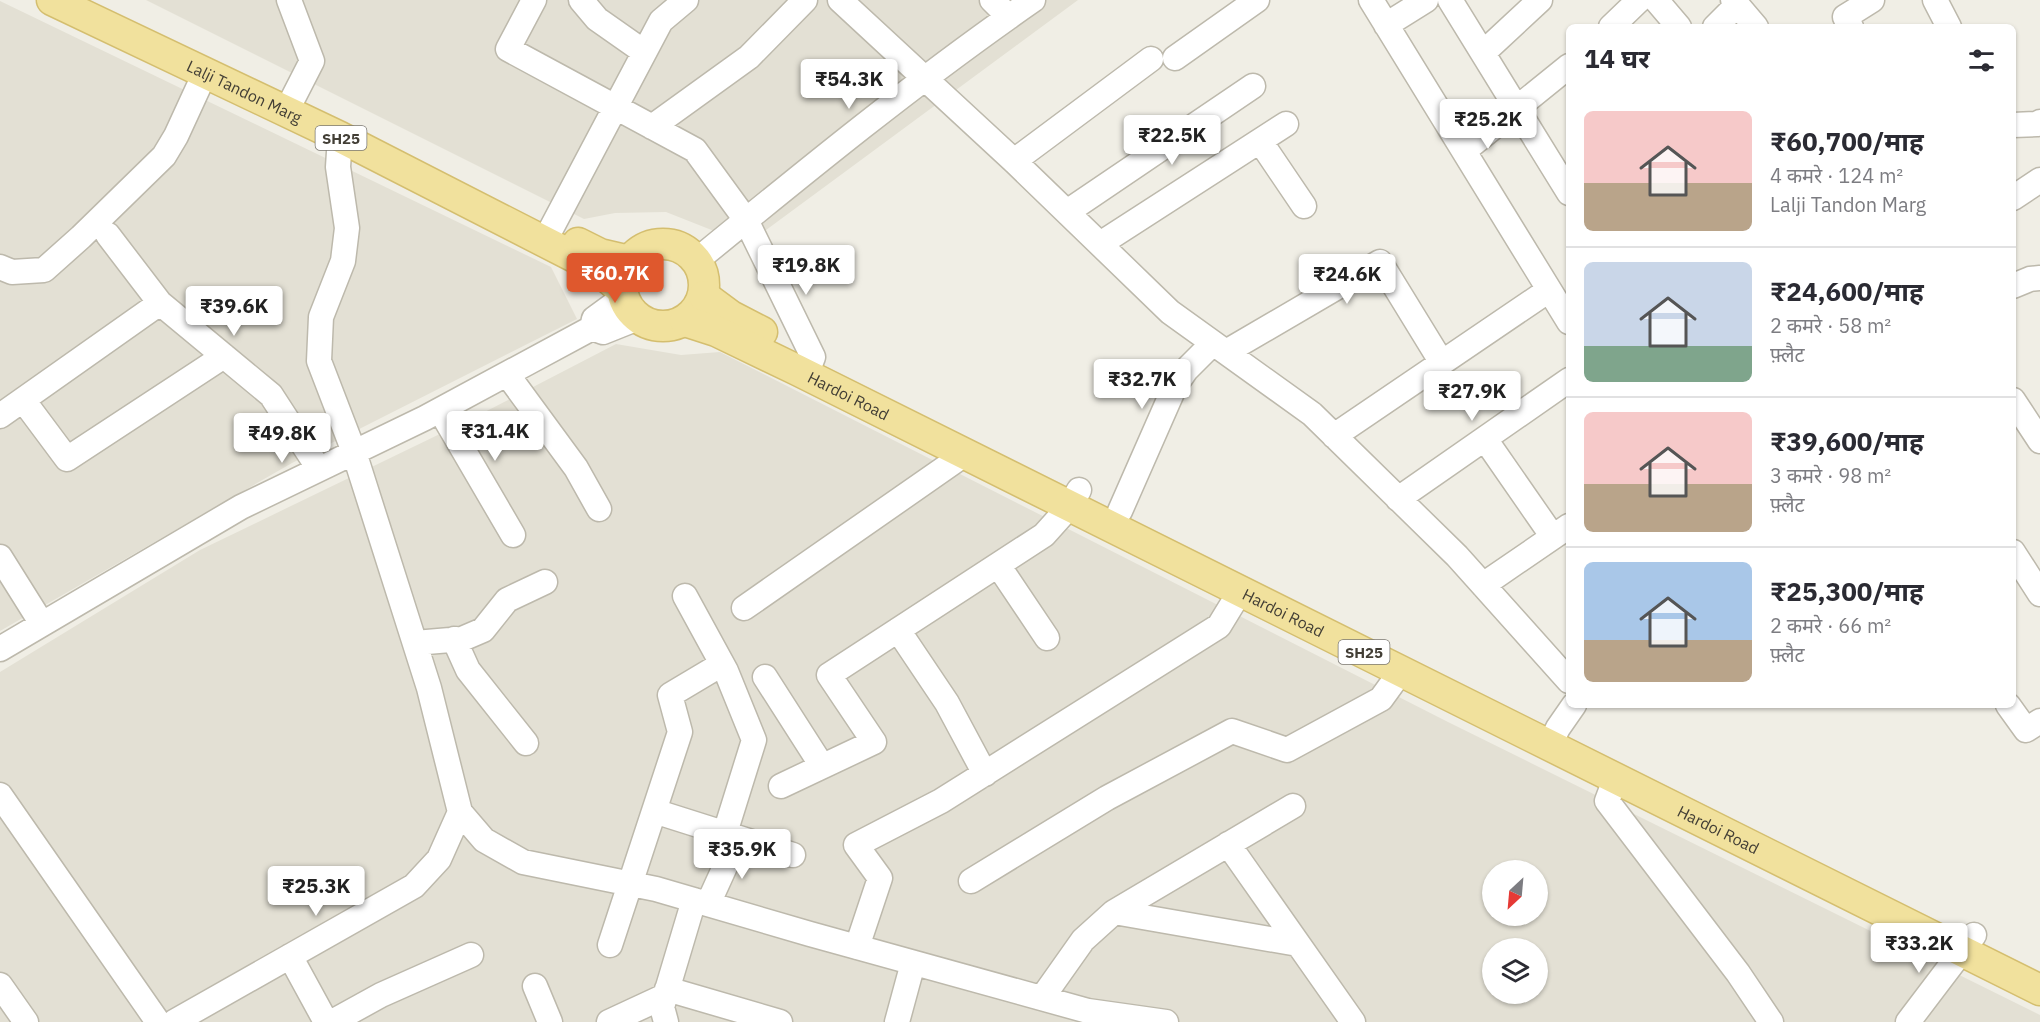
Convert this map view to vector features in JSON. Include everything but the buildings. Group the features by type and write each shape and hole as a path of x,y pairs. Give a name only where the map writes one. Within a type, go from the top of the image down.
{"main road":[{"name":"Lalji Tandon Marg","path":"52,0 205,73 289,107 340,137 596,268 628,302"},
{"name":"Lalji Tandon Marg","path":"80,0 289,107 600,254 630,261"},
{"path":"628,302 624,275 630,261 644,249 658,244 673,245 689,253 700,266 705,280 704,296 697,311 685,321"},
{"name":"Hardoi Road","path":"704,296 809,366 965,454 1075,498 1120,511 1560,726 1969,943 2040,990"},
{"name":"SH25","path":"628,302 650,324 669,326 685,321"},
{"name":"Hardoi Road","path":"685,321 809,366 1075,498 1241,590 1402,670 1560,726 1616,777 1969,943 2040,968"}],"street":[{"path":"289,0 312,61 289,107"},
{"path":"534,0 508,49 695,150 746,220 809,366"},
{"path":"581,0 597,19 644,52"},
{"path":"551,230 614,106 661,21 686,0"},
{"path":"652,127 749,57 805,0"},
{"path":"840,0 1014,161 1170,312 1312,414 1457,556 1566,678"},
{"path":"696,261 926,78 1001,8 1033,0"},
{"path":"1371,0 1566,315"},
{"path":"1386,25 1426,0"},
{"path":"1450,0 1566,188"},
{"path":"1483,52 1540,0"},
{"path":"1616,24 1639,0"},
{"path":"1656,0 1676,24"},
{"path":"1849,24 1845,17 1872,0"},
{"path":"1935,0 1947,24"},
{"path":"1175,58 1250,2"},
{"path":"1717,24 1735,2 1753,24"},
{"path":"1014,161 1151,59"},
{"path":"1464,151 1566,68"},
{"path":"0,267 12,272 44,270 81,237 164,156 205,73"},
{"path":"1067,212 1253,86"},
{"path":"1100,244 1286,124"},
{"path":"2016,125 2039,125"},
{"path":"340,137 338,167 347,228 343,261 321,316 319,361 354,452 415,643 429,688 460,812 484,840 523,862 701,902 1088,1011 1107,1019 1166,1022"},
{"path":"1260,141 1304,206"},
{"path":"2016,196 2040,180"},
{"path":"108,235 160,303 272,395 319,469"},
{"path":"1120,511 1175,386 1186,370 1220,348 1380,262 1442,363"},
{"path":"2016,285 2040,278"},
{"path":"1334,436 1549,290"},
{"path":"0,649 241,507 440,410 592,328 603,332 628,302"},
{"path":"0,416 160,303"},
{"path":"22,400 67,459 224,356"},
{"path":"507,374 576,468 598,509"},
{"path":"1398,499 1566,382"},
{"path":"2016,405 2040,441"},
{"path":"440,410 513,535"},
{"path":"1483,585 1561,531 1485,439"},
{"path":"744,608 965,454"},
{"path":"781,786 874,742 829,675 1044,535 1075,498"},
{"path":"0,557 42,624"},
{"path":"2016,560 2040,594"},
{"path":"998,565 1047,638"},
{"path":"415,643 462,639 483,630 507,600 545,582"},
{"path":"857,947 880,878 856,845 941,801 1220,626 1241,590"},
{"path":"666,1022 662,1007 666,993 701,902 732,836 754,740 722,664 685,596"},
{"path":"898,630 947,703 985,774"},
{"path":"454,639 468,670 526,743"},
{"path":"610,945 680,732 670,695 722,664"},
{"path":"971,881 1107,798 1232,731 1287,750 1381,699 1402,670"},
{"path":"765,677 822,766"},
{"path":"2010,708 2026,730 2040,721"},
{"path":"1616,777 1607,801 1738,973 1771,1022"},
{"path":"0,795 158,1022"},
{"path":"1042,998 1083,940 1114,912 1293,806"},
{"path":"654,811 793,855"},
{"path":"174,1022 414,886 439,859 460,812"},
{"path":"439,859 484,840"},
{"path":"1228,844 1353,1022"},
{"path":"1114,912 1298,944"},
{"path":"1908,1022 1969,943"},
{"path":"332,1022 381,994 471,955"},
{"path":"290,956 326,1022"},
{"path":"897,1022 913,963"},
{"path":"0,985 14,1016"},
{"path":"535,986 550,1022"},
{"path":"609,1022 666,993 780,1022"}],"shaded area":[{"path":"146,0 1078,0 747,244 666,212 615,213 584,219"},
{"path":"0,1 551,267 577,319 292,463 0,631"},
{"path":"616,344 681,355 720,352 1448,722 2040,1015 2040,1022 0,1022 0,672 200,550 475,417"}]}
